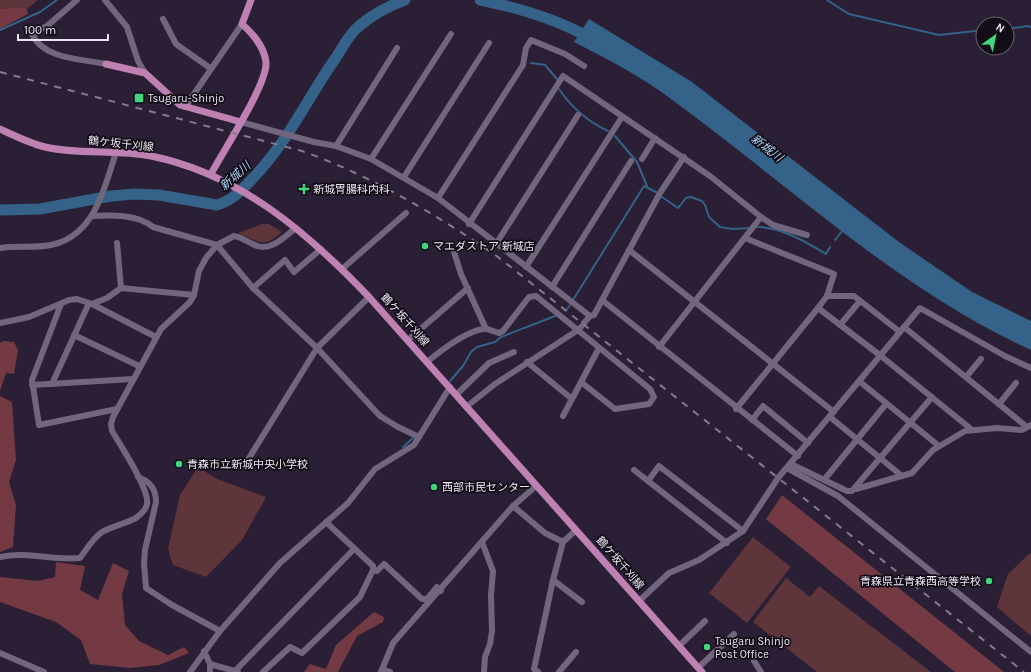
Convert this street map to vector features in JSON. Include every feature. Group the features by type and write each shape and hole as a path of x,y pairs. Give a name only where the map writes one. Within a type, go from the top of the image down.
{"main road":[{"path":"211,174 264,79 266,63 262,47 251,32 242,24 251,0"},
{"path":"106,64 146,73 161,86 173,100 185,107 241,122"},
{"name":"鶴ケ坂千刈線","path":"0,129 20,139 46,147 150,156 211,174 226,181 296,228 321,249 369,297 700,670"}],"street":[{"path":"77,0 47,26 32,34 35,40 44,49 53,53 106,64"},
{"path":"105,0 127,27 138,61 146,73"},
{"path":"163,19 176,44 210,68"},
{"path":"185,107 210,68 242,24"},
{"path":"371,159 451,34"},
{"path":"438,198 523,65 526,48 531,40 565,54 584,66"},
{"path":"404,178 489,43"},
{"path":"336,146 397,48"},
{"path":"470,224 563,76 622,117 684,157 773,225 807,235"},
{"path":"496,244 578,115"},
{"path":"526,268 622,117"},
{"path":"241,122 314,142 336,146 371,159 438,198 526,268 590,316"},
{"path":"642,159 655,138"},
{"path":"0,248 55,244 78,232 93,215 110,172 116,152"},
{"path":"466,407 495,384 581,327 590,316 594,314 660,193 684,157"},
{"path":"552,287 631,161"},
{"path":"342,269 406,213"},
{"path":"93,215 116,215 147,222 153,227 217,245 253,288 317,348 380,416 419,437"},
{"path":"659,347 761,217"},
{"path":"0,557 14,554 68,559 80,558 97,535 141,514 147,503 138,477 112,431 110,424 116,409 139,366 161,328 190,302 194,295 202,263 217,245 234,236 257,246 267,247 296,228"},
{"path":"736,408 827,296 834,274 745,238"},
{"path":"117,243 121,288"},
{"path":"253,288 285,260 294,272 321,249"},
{"path":"629,250 773,364 832,414 857,439 902,476"},
{"path":"454,252 461,274 486,329"},
{"path":"52,384 90,303 107,298 121,288 194,295"},
{"path":"408,340 468,288"},
{"path":"427,362 449,344 462,337 486,329 499,333 503,331 529,297 536,296 581,327 599,348 650,389 654,397 649,404 615,408 581,382"},
{"path":"827,296 854,296 900,332"},
{"path":"246,463 317,348 369,297"},
{"path":"0,322 29,317 77,299 90,303 156,337"},
{"path":"602,300 659,347 798,456"},
{"path":"840,325 860,300"},
{"path":"61,304 32,380 39,425 116,409"},
{"path":"818,308 971,429"},
{"path":"639,601 669,574 699,560 727,543 742,531 772,486 920,308 1005,356 1031,368"},
{"path":"789,466 847,491 852,491 912,473 932,450 971,429 997,428 1022,430 1029,426 999,404 904,327"},
{"path":"74,335 139,366"},
{"path":"563,416 599,348"},
{"path":"456,395 489,363 514,352"},
{"path":"966,377 981,359"},
{"path":"527,362 572,399"},
{"path":"32,385 133,379"},
{"path":"859,381 939,446"},
{"path":"999,404 1016,383"},
{"path":"190,672 220,631 280,563 348,504 375,469 414,445 450,387"},
{"path":"856,489 932,397"},
{"path":"824,480 886,404"},
{"path":"752,420 763,406 808,443"},
{"path":"648,481 659,466 742,531"},
{"path":"789,466 838,496 1031,652"},
{"path":"634,470 727,543"},
{"path":"138,477 144,479 153,488 156,495 156,502 145,550 144,563 146,588 172,605 220,631"},
{"path":"390,672 382,670 393,643 441,591 513,506 536,486"},
{"path":"513,506 545,533 563,542"},
{"path":"263,672 290,647 302,653 360,597 373,570 373,566 326,522"},
{"path":"538,672 534,669 553,580 563,542 576,530"},
{"path":"482,542 493,570 491,595 492,631 490,644 485,657 484,672"},
{"path":"210,664 237,672 354,549"},
{"path":"373,570 377,571 384,564 386,565 422,599 427,599 437,587 441,591"},
{"path":"553,580 582,602"},
{"path":"679,646 705,621"},
{"path":"700,670 734,634"},
{"path":"204,651 210,664 210,672"},
{"path":"559,672 576,652"},
{"path":"0,653 44,672"},
{"path":"754,661 761,672"}],"shaded area":[{"path":"0,0 38,0 27,9 23,7 0,9"},
{"path":"23,7 27,9 28,14 0,29 0,9"},
{"path":"262,224 269,224 282,232 275,238 265,242 256,241 238,233"},
{"path":"3,341 14,342 18,350 14,374 6,373 0,391 0,343"},
{"path":"0,396 12,402 16,460 9,482 16,505 13,547 0,552"},
{"path":"198,467 217,479 266,497 242,540 206,577 173,565 168,549 180,495"},
{"path":"782,495 1004,672 955,672 766,519"},
{"path":"753,537 791,567 747,623 709,593"},
{"path":"1030,553 1031,636 997,607 1008,574"},
{"path":"56,562 85,566 80,590 98,600 113,563 129,571 122,594 125,625 139,641 168,655 184,647 189,653 159,665 130,668 90,664 81,640 56,622 0,602 0,577 38,581 55,577"},
{"path":"786,578 810,597 819,586 931,672 817,672 753,622"},
{"path":"374,612 384,617 383,622 357,636 338,672 304,672 310,664 326,669 336,645"}],"water":[{"path":"589,19 692,82 899,242 972,292 1031,321 1031,350 983,326 936,298 891,268 663,93 626,70 574,42"}],"waterway":[{"path":"0,30 40,12 57,0"},
{"name":"新城川","path":"0,210 40,209 111,196 134,194 159,195 217,205 227,201 245,187 287,136 325,74 355,30 380,11 405,0"},
{"name":"新城川","path":"480,0 538,15 592,39"},
{"path":"827,0 849,14 939,35 975,31"},
{"path":"1015,28 1027,26 1031,27"},
{"path":"531,63 545,65 557,79"},
{"path":"559,89 569,102 581,113 608,131"},
{"path":"615,136 637,162 647,186"},
{"path":"573,300 644,186 656,192"},
{"path":"662,197 678,208 686,198 691,197 702,201 709,217 720,227 732,229 751,228"},
{"path":"755,227 764,227 783,232 826,254 830,247"},
{"path":"835,240 843,230"},
{"path":"567,309 570,305"},
{"path":"450,381 463,366 471,352 477,347 495,342 501,337 555,316"},
{"path":"403,447 413,438"}],"railway":[{"path":"0,72 302,151 379,184 428,212 498,257 1024,672"}],"place":[{"name":"Tsugaru-Shinjo","path":"139,98"},
{"name":"新城胃腸科内科","path":"304,189"},
{"name":"マエダストア 新城店","path":"425,246"},
{"name":"青森市立新城中央小学校","path":"179,464"},
{"name":"西部市民センター","path":"434,487"},
{"name":"青森県立青森西高等学校","path":"989,581"},
{"name":"Tsugaru Shinjo Post Office","path":"707,647"}]}
